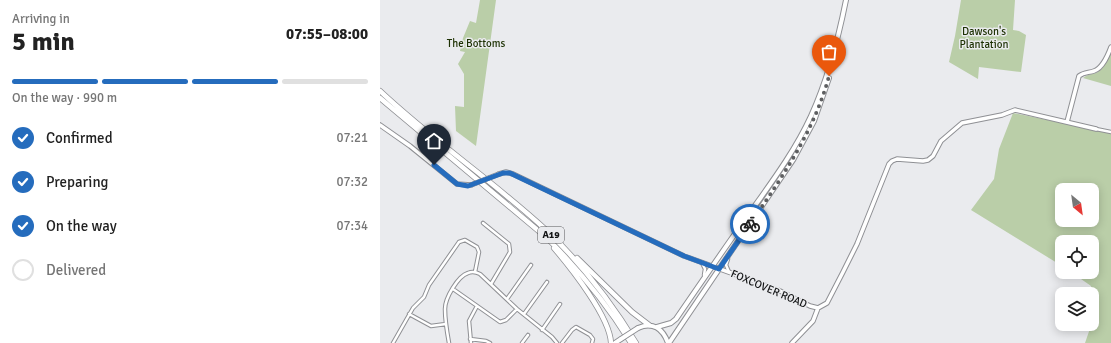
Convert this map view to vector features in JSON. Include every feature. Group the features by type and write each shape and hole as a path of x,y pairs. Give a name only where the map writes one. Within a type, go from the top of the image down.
{"highway":[{"name":"A19","path":"380,92 545,229 575,260 597,286 620,317 636,343"},
{"name":"A19","path":"380,98 548,238 580,272 608,307 631,343"},
{"name":"A19","path":"527,220 554,248 581,282 609,330 611,343"},
{"path":"545,229 560,241 632,312 649,325"}],"main road":[{"path":"657,327 664,334 669,343 790,166 805,138 823,97 832,68 846,0"},
{"path":"615,343 638,328 649,325 657,327 671,323 676,319 758,202 799,140 820,96 836,44"}],"street":[{"path":"1067,122 1079,76 1084,73 1095,71 1100,67 1111,47"},
{"path":"792,343 813,321 818,308 827,303 857,244 890,162 897,159 928,160 933,156 941,141 962,123 1002,115 1012,110 1018,110 1111,132"},
{"name":"FOXCOVER ROAD","path":"380,125 410,146 457,184 471,185 506,172 513,174 684,256 778,290 810,306 818,308"},
{"path":"483,223 509,244 510,248 510,252 491,284"},
{"path":"729,272 726,262 742,236"},
{"path":"392,343 409,314 424,297 459,242 465,240 477,247 479,252 475,272"},
{"path":"695,291 706,271 701,262"},
{"path":"507,300 531,265"},
{"path":"448,343 445,305 452,289 463,275 469,272 480,274 517,309 552,337 557,343"},
{"path":"524,314 547,282"},
{"path":"452,289 500,322 506,320 517,309"},
{"path":"542,330 560,304"},
{"path":"477,306 469,322 470,341 486,341 490,343"},
{"path":"409,314 431,326 446,324"},
{"path":"562,343 576,327 590,335 593,339 592,343"},
{"path":"522,343 528,335"}],"green space":[{"name":"The Bottoms","path":"480,0 496,0 476,146 456,131 455,106 464,107 464,74 458,64 465,52 460,51 463,38 470,21 476,23"},
{"name":"Dawson's Plantation","path":"961,0 1015,0 1013,30 1019,31 1026,35 1021,72 979,67 978,79 949,62"},
{"path":"1111,52 1111,86 1083,78 1087,75 1098,72 1106,63"},
{"path":"1013,113 1111,133 1111,343 1085,343 1089,331 1099,331 1099,287 1091,287 1081,279 1099,279 1099,235 1055,235 1055,262 971,210 994,179 999,149"}],"way so far":[{"path":"750,224 779,182 802,144 814,121 829,76"}],"route":[{"path":"434,165 457,184 468,186 503,173 510,173 684,256 719,269 750,224"}]}
